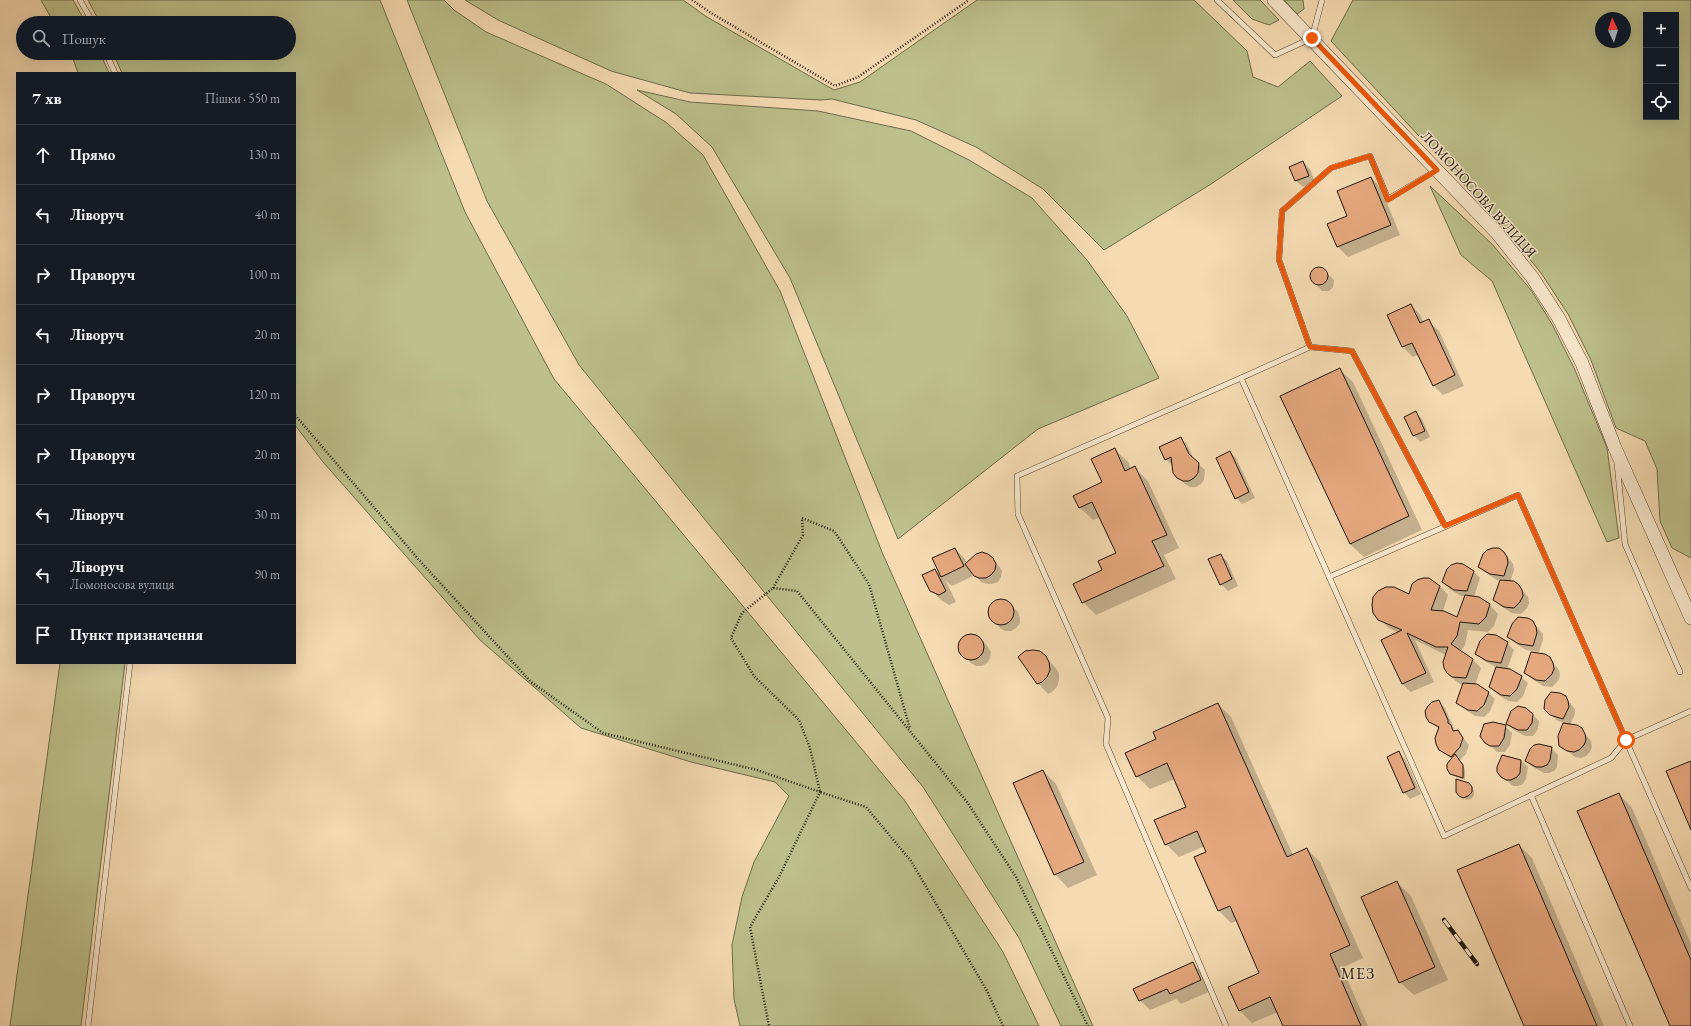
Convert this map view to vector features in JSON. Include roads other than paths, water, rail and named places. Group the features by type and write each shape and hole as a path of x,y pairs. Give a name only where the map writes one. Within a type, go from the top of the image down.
{"street":[{"name":"ЛОМОНОСОВА ВУЛИЦЯ","path":"1274,0 1312,38 1496,233 1532,277 1558,317 1582,363 1615,448 1691,618"}],"lane":[{"path":"80,0 89,16"},
{"path":"1217,0 1275,55 1312,38 1322,0"},
{"path":"109,60 114,72"},
{"path":"1310,347 1279,260 1282,211 1331,168 1370,156 1388,200 1437,170"},
{"path":"1226,1026 1106,744 1108,718 1018,514 1017,476 1310,347 1352,351 1445,526"},
{"path":"1241,378 1444,836 1611,758 1626,740 1691,711"},
{"path":"1615,448 1625,544 1680,672"},
{"path":"1329,577 1518,495 1691,888"},
{"path":"88,1026 130,664"},
{"path":"1531,795 1630,1026"}],"railway":[{"path":"1444,920 1477,964"}],"district":[{"name":"МЕЗ","path":"1358,973"}]}
